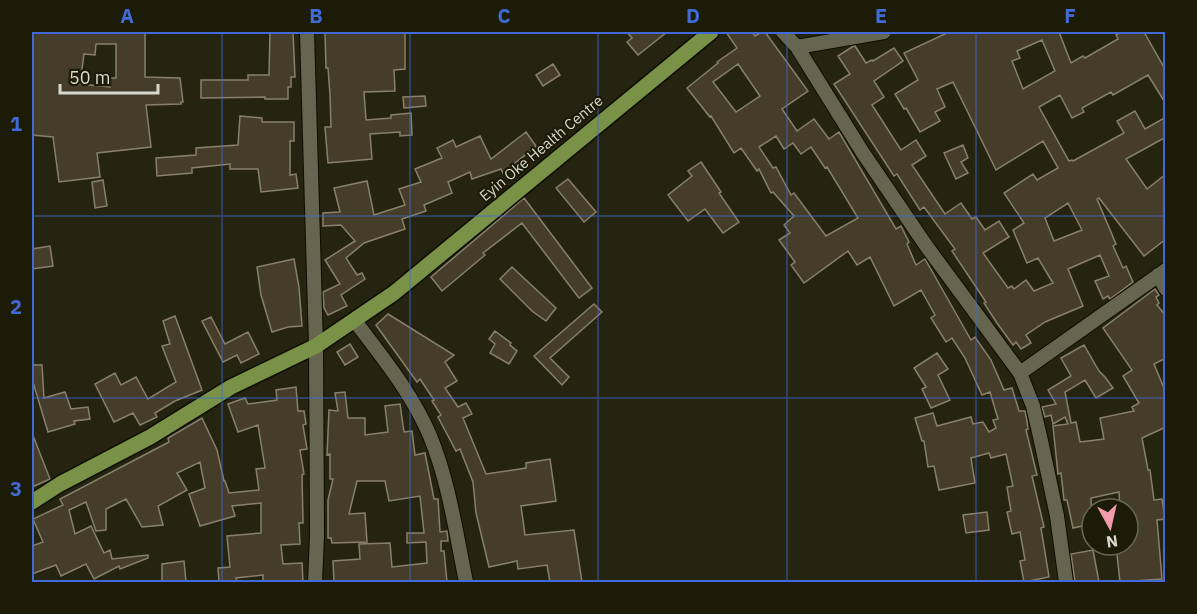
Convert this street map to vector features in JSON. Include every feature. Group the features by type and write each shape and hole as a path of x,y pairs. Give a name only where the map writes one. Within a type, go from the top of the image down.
{"main road":[{"name":"Eyin Oke Health Centre","path":"32,502 60,484 150,437 231,387 316,346 358,318 394,293 711,32"}],"street":[{"path":"307,32 316,346 317,536 315,582"},
{"path":"783,32 797,47 863,153 927,247 1020,373 1033,406 1044,452 1057,516 1066,582"},
{"path":"797,47 884,32"},
{"path":"1020,373 1162,273 1166,289"},
{"path":"358,318 397,376 429,435 447,487 466,582"}],"building":[{"path":"32,32 145,32 145,77 180,78 183,102 181,104 146,105 151,147 97,153 100,177 59,182 53,137 32,135","holes":["96,44 116,44 116,78 110,78 110,87 80,84 84,54 95,55"]},
{"path":"270,32 293,32 295,77 291,77 288,99 201,98 201,80 248,80 248,75 269,75"},
{"path":"325,32 405,32 405,69 394,70 395,91 364,92 366,120 391,118 391,115 411,113 412,135 400,136 400,132 370,134 372,159 328,163 325,127 331,127"},
{"path":"627,32 667,32 638,55 627,42 632,38"},
{"path":"726,32 752,32 755,36 765,32 808,91 782,109 797,131 814,119 829,139 839,132 896,229 901,226 916,265 925,259 971,340 975,337 991,360 1004,390 1012,388 1019,411 1025,411 1027,421 1028,429 1026,430 1037,475 1032,476 1044,527 1041,528 1049,577 1024,582 1020,561 1025,560 1020,532 1012,534 1007,512 1011,511 1007,487 1013,486 1006,454 991,458 989,453 971,458 975,483 939,490 934,466 928,467 924,441 922,441 915,418 933,413 937,426 971,417 973,424 983,422 989,432 996,428 993,420 998,419 990,392 982,395 965,358 952,338 946,342 931,318 935,315 921,290 894,306 870,257 857,265 848,251 804,283 791,265 795,262 779,240 790,233 784,225 794,216 773,192 771,193 759,169 757,171 741,148 734,153 711,116 687,88 737,48","holes":["738,64 760,96 736,112 713,82","776,136 784,149 793,143 801,154 811,147 825,168 827,167 858,218 826,236 794,193 791,195 776,167 773,168 759,147"]},
{"path":"949,32 1059,32 1071,63 1083,56 1085,58 1118,39 1116,35 1121,32 1144,32 1166,71 1166,104 1148,75 1113,95 1111,92 1082,108 1084,112 1072,118 1060,95 1039,107 1069,161 1073,161 1124,133 1117,121 1135,111 1145,129 1166,117 1166,137 1126,159 1147,189 1166,174 1166,239 1144,256 1099,198 1097,199 1116,244 1113,246 1123,268 1126,266 1133,282 1110,299 1108,296 1103,299 1095,281 1109,276 1100,255 1068,269 1083,306 1045,322 1026,335 1031,343 1021,349 1016,342 1013,345 952,251 955,249 924,207 920,210 897,174 894,176 834,84 850,74 838,56 855,46 866,63 894,48 903,61 874,81 884,97 872,105 901,150 916,140 926,156 912,165 945,214 961,203 972,219 976,217 985,230 999,221 1009,237 983,253 1008,288 1012,286 1014,289 1026,280 1034,291 1053,283 1038,258 1027,263 1013,230 1024,223 1004,193 1033,174 1037,180 1058,168 1043,141 996,170 953,82 937,89 945,107 935,112 940,121 920,132 895,94 918,80 904,53","holes":["1042,40 1055,71 1023,89 1012,61 1020,58 1017,51","1068,203 1082,230 1054,241 1045,218"]},
{"path":"553,64 560,75 543,86 536,75"},
{"path":"425,96 426,106 404,108 403,97"},
{"path":"240,116 262,118 262,122 294,122 294,141 290,141 290,175 296,174 298,188 261,192 258,169 230,169 230,164 192,168 192,173 157,176 156,158 196,155 196,148 238,145"},
{"path":"526,132 536,146 503,173 501,169 472,179 470,172 448,182 452,193 424,205 426,211 402,219 405,229 364,243 346,258 357,275 362,273 365,279 341,295 347,306 328,315 324,308 323,292 340,284 325,260 355,241 341,225 323,226 323,213 340,212 334,188 367,181 374,215 405,205 399,189 421,182 415,169 442,158 437,148 453,140 456,147 480,136 491,159"},
{"path":"963,145 968,158 961,162 968,173 956,179 944,153"},
{"path":"701,162 739,222 723,233 705,209 688,221 668,195 692,176 688,171"},
{"path":"568,179 596,212 584,222 556,188"},
{"path":"103,180 107,206 95,208 92,182"},
{"path":"524,198 592,288 579,298 522,223 483,253 485,255 442,291 431,277"},
{"path":"50,246 53,266 32,269 32,249"},
{"path":"294,259 302,326 272,332 261,295 257,267"},
{"path":"512,267 556,308 546,321 532,311 500,279"},
{"path":"1155,289 1159,295 1156,297 1159,303 1157,305 1166,316 1166,358 1154,364 1166,393 1166,427 1142,438 1154,500 1162,499 1165,519 1157,520 1162,579 1120,582 1117,557 1140,557 1140,497 1119,497 1119,492 1096,497 1080,497 1080,527 1073,528 1067,500 1064,500 1061,473 1058,474 1053,426 1068,424 1065,417 1053,424 1051,415 1045,417 1042,407 1056,404 1048,390 1071,376 1061,358 1084,345 1099,371 1113,388 1096,398 1085,380 1065,392 1071,423 1076,422 1080,442 1104,439 1100,418 1134,411 1132,407 1139,403 1123,376 1132,370 1103,328"},
{"path":"594,304 602,312 550,358 569,377 562,385 534,356"},
{"path":"388,314 454,355 445,362 457,381 445,388 458,407 466,403 472,414 463,418 486,474 526,468 526,463 550,459 556,501 521,506 525,535 574,530 582,582 550,582 547,565 518,569 517,561 489,567 476,513 473,482 460,449 456,451 438,417 441,415 432,401 434,400 420,379 417,382 376,325"},
{"path":"175,316 202,390 175,401 155,413 157,417 140,425 133,413 114,422 95,384 115,373 121,385 136,377 148,399 176,382 162,346 170,344 163,321"},
{"path":"211,317 225,344 248,332 259,354 241,363 237,355 223,362 202,321"},
{"path":"495,331 511,343 510,345 517,351 509,364 490,353 495,344 489,339"},
{"path":"350,344 358,357 345,365 337,352"},
{"path":"937,353 948,369 938,375 950,400 931,408 922,389 926,387 914,368"},
{"path":"32,365 42,365 44,398 65,392 71,409 88,407 90,419 74,421 75,424 48,432 32,379"},
{"path":"296,387 298,411 304,411 306,424 303,425 307,449 300,450 304,474 302,475 303,523 299,523 300,544 281,545 283,564 302,563 303,582 263,582 263,575 236,578 237,582 219,582 218,568 230,567 227,536 261,533 261,503 232,506 235,516 200,526 189,494 205,488 200,462 177,473 187,490 158,506 163,525 142,527 126,499 106,509 106,530 96,531 86,502 69,510 75,534 91,526 104,553 110,550 112,559 148,555 148,558 120,569 119,566 94,579 86,564 61,576 56,565 32,574 32,546 43,542 33,519 63,505 60,499 169,442 168,438 202,418 217,450 229,493 259,490 256,469 265,468 258,425 238,432 228,404 245,398 248,404 277,400 276,390"},
{"path":"345,392 348,418 365,418 365,435 388,432 385,406 400,404 404,432 412,431 415,455 425,453 434,499 438,499 440,532 447,531 448,541 441,541 441,551 444,551 447,582 334,582 333,561 360,559 359,544 390,543 392,567 427,563 426,542 407,543 407,533 424,533 420,496 389,501 385,481 357,481 349,514 365,513 367,542 332,543 331,538 328,538 328,500 333,479 330,479 330,454 327,455 329,410 338,411 335,393"},
{"path":"32,433 50,479 32,487"},
{"path":"987,512 989,530 966,533 963,515"},
{"path":"1080,552 1080,557 1094,557 1099,582 1075,582 1071,554"},
{"path":"184,561 186,582 162,582 162,564"}]}
